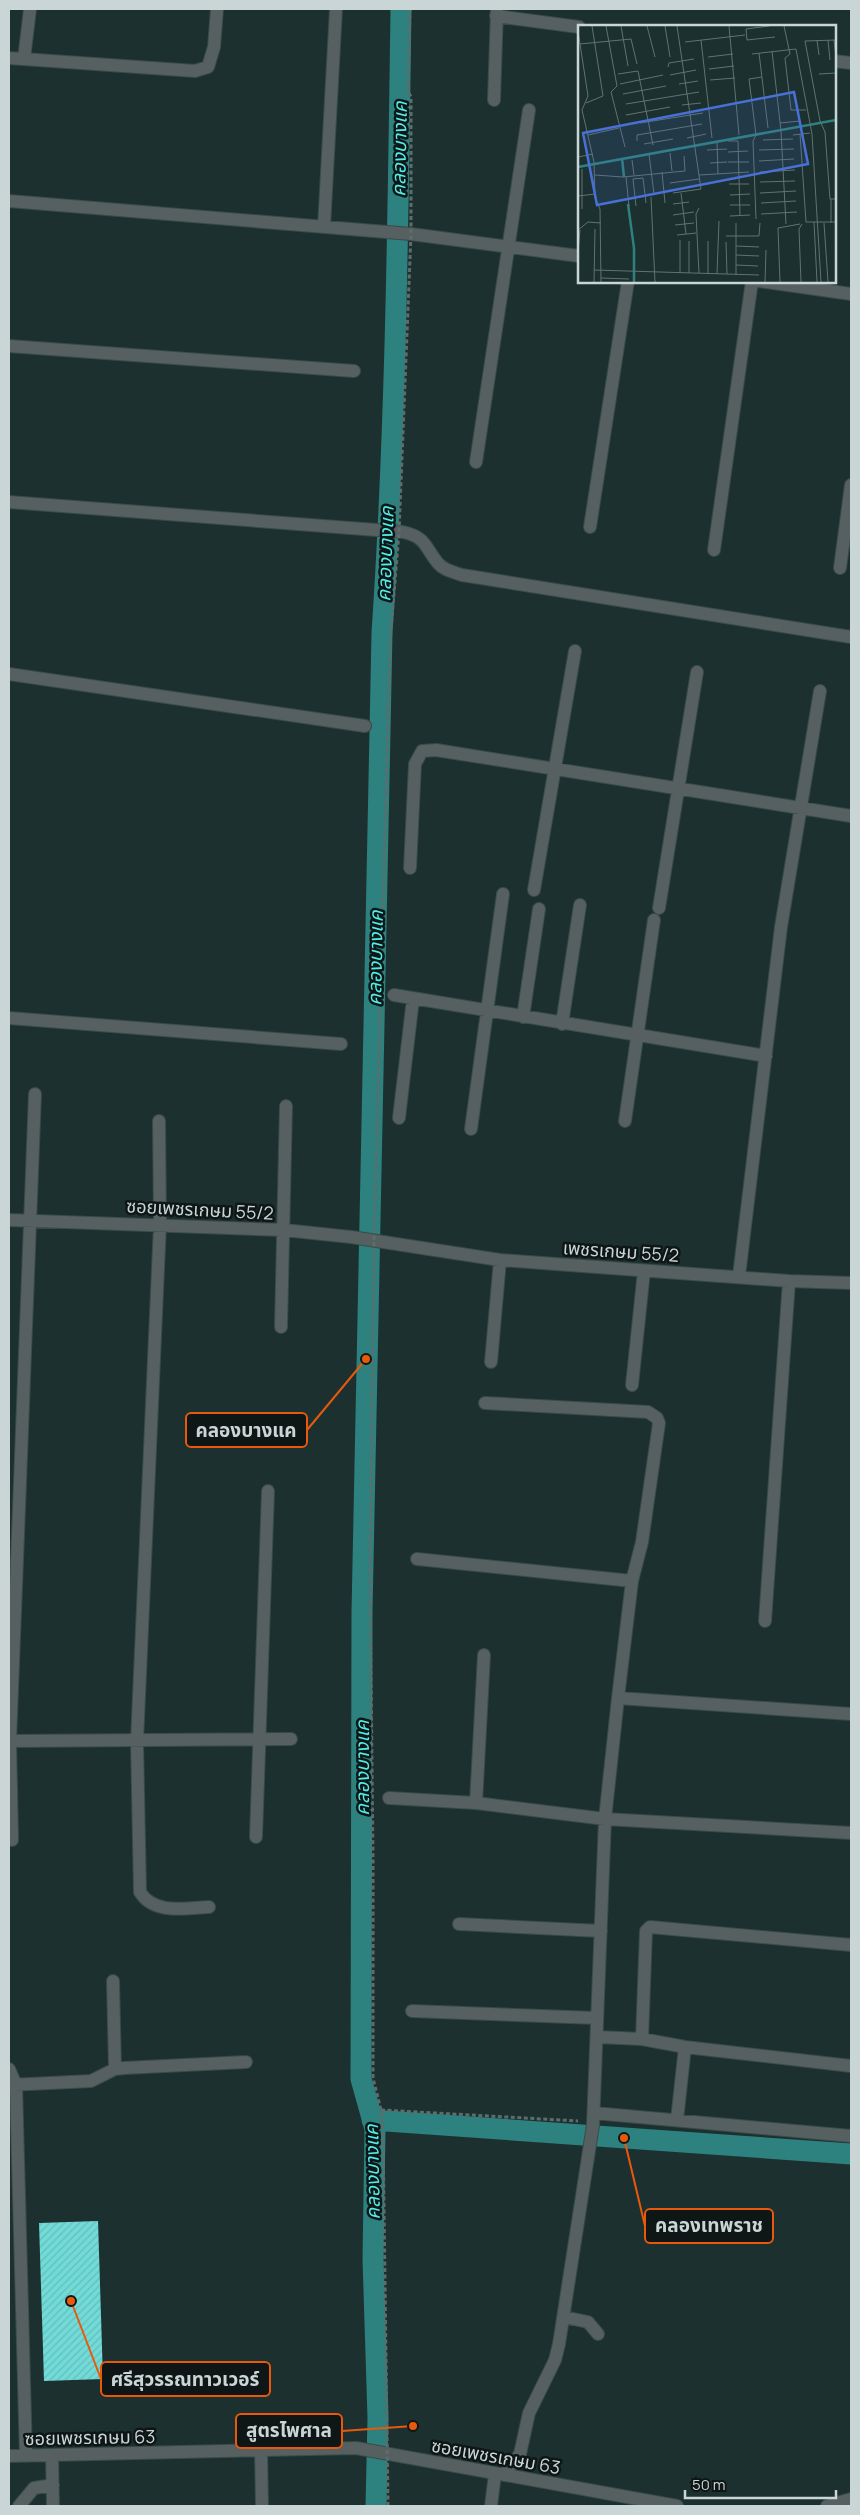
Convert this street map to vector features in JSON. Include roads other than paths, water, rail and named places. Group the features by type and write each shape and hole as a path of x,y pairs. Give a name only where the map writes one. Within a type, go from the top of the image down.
{"street":[{"path":"24,59 30,9"},
{"path":"9,58 195,70 208,67 214,47 218,9"},
{"path":"324,227 336,9"},
{"path":"494,100 496,13 578,27"},
{"path":"835,61 851,63"},
{"path":"476,462 529,110"},
{"path":"9,201 382,231 578,256"},
{"path":"590,527 628,282"},
{"path":"714,550 752,282"},
{"path":"766,282 851,294"},
{"path":"9,346 354,371"},
{"path":"840,568 851,485"},
{"path":"9,502 416,535 428,546 438,563 446,570 462,575 851,636"},
{"path":"534,890 575,651"},
{"path":"625,1122 636,1036 697,672"},
{"path":"9,674 364,726"},
{"path":"739,1276 781,927 820,691"},
{"path":"410,868 415,764 422,751 436,750 851,816"},
{"path":"471,1129 503,894"},
{"path":"562,1024 580,905"},
{"path":"523,1017 539,909"},
{"path":"394,996 766,1056"},
{"path":"400,1118 413,999"},
{"path":"9,1018 341,1044"},
{"path":"12,1840 9,1741 35,1094"},
{"path":"281,1327 286,1106"},
{"path":"159,1121 160,1224 137,1740 140,1892 146,1901 162,1908 209,1908"},
{"name":"ซอยเพชรเกษม 55/2","path":"9,1220 284,1230 351,1237 389,1244"},
{"name":"เพชรเกษม 55/2","path":"389,1244 500,1260 788,1281 851,1283"},
{"path":"491,1362 500,1260"},
{"path":"632,1386 644,1271"},
{"path":"765,1621 788,1281"},
{"path":"484,1403 648,1412 657,1418 659,1423 642,1542 632,1581 605,1819 597,2037 590,2151 564,2317 555,2360 529,2413 520,2454 499,2475 491,2506"},
{"path":"256,1837 268,1491"},
{"path":"417,1559 632,1581"},
{"path":"476,1803 484,1654"},
{"path":"618,1698 851,1714"},
{"path":"9,1741 259,1741 291,1739"},
{"path":"389,1798 476,1803 605,1819 851,1833"},
{"path":"459,1924 601,1931"},
{"path":"642,2039 646,1932 650,1927 851,1945"},
{"path":"113,1981 115,2069"},
{"path":"412,2011 597,2018"},
{"path":"597,2037 642,2039 685,2047 851,2066"},
{"path":"677,2120 685,2047"},
{"path":"12,2085 91,2081 115,2069 246,2062"},
{"path":"9,2070 12,2085 26,2456"},
{"path":"593,2120 677,2120 851,2136"},
{"path":"564,2317 588,2322 598,2334"},
{"name":"ซอยเพชรเกษม 63","path":"9,2456 123,2455 356,2448 677,2506"},
{"path":"261,2450 262,2506"},
{"path":"52,2455 53,2506"},
{"path":"19,2506 34,2488 52,2485"},
{"path":"827,2506 851,2499"}],"waterway":[{"name":"คลองบางแค","path":"376,2506 378,2418 373,2259 375,2129 361,2079 362,1612 382,633 393,399 401,9"},
{"path":"372,2120 851,2154"}],"place":[{"name":"คลองบางแค","path":"366,1359"},
{"name":"คลองเทพราช","path":"624,2138"},
{"name":"ศรีสุวรรณทาวเวอร์","path":"71,2301"},
{"name":"สูตรไพศาล","path":"413,2426"}]}
